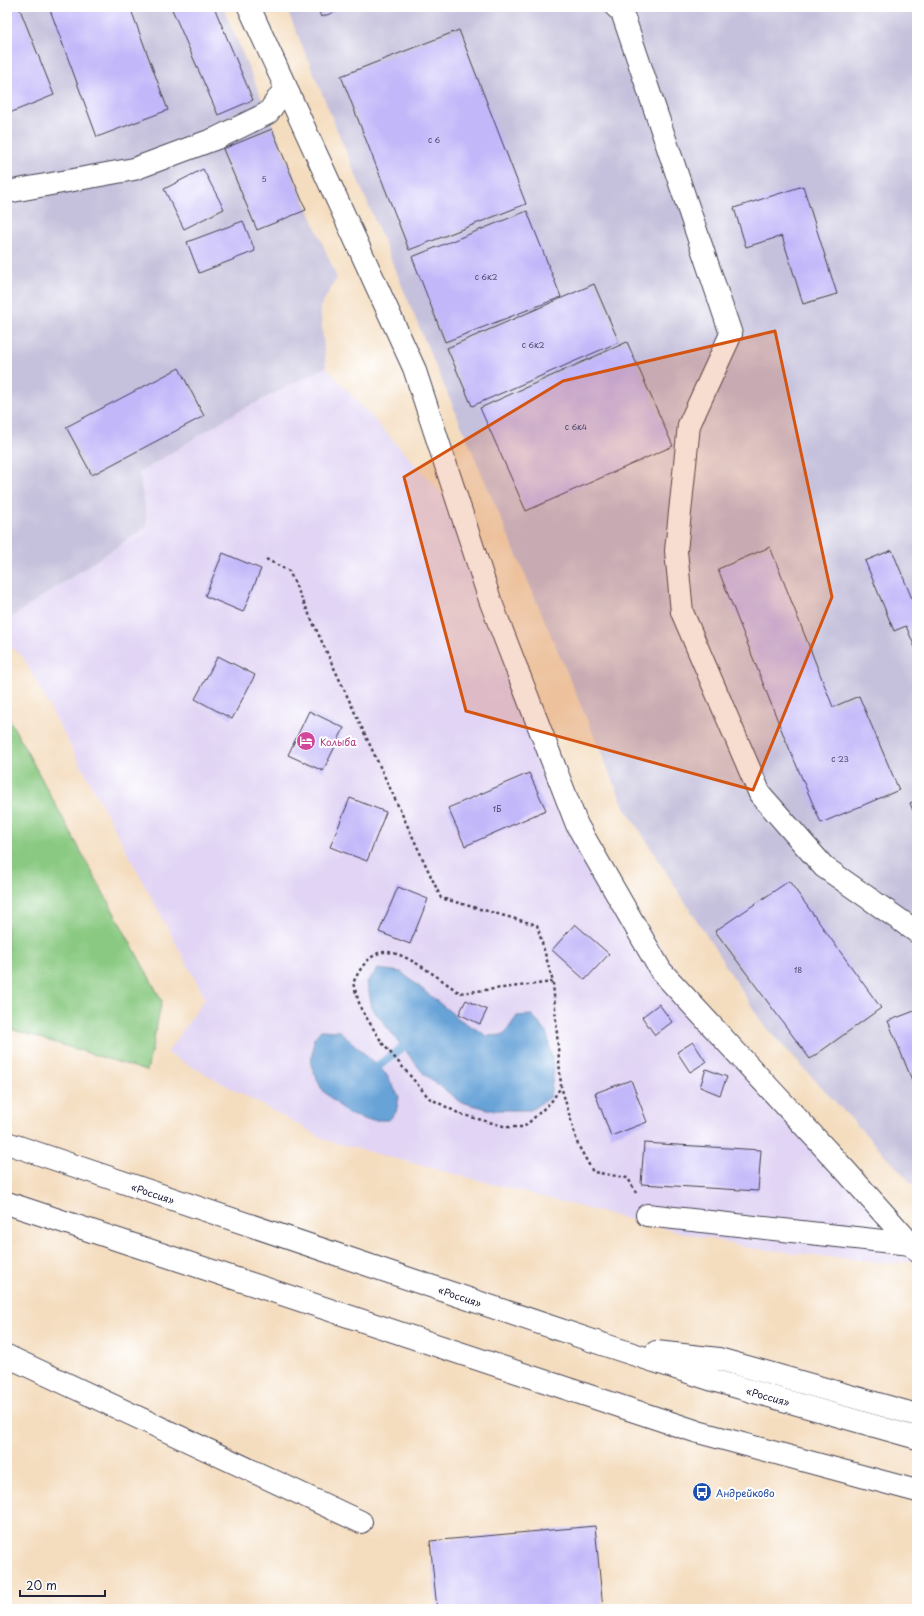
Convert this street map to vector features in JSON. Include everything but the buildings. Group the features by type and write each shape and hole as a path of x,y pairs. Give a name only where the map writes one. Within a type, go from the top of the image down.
{"main road":[{"path":"249,7 414,368 490,600 577,825 660,971 840,1164 913,1248"},
{"path":"616,7 622,12 731,334 689,425 676,551 682,612 760,794 824,867 917,932"},
{"path":"7,192 134,169 217,138 268,114 286,87"},
{"name":"«Россия»","path":"7,1143 608,1346 716,1381 917,1438"},
{"path":"7,1203 698,1432 917,1491"},
{"path":"647,1215 913,1248"},
{"path":"608,1346 719,1359 911,1410"},
{"path":"7,1356 361,1522"}],"path":[{"path":"266,559 289,571 441,898 537,925 553,982 561,1086 578,1145 593,1172 628,1178 647,1215"},
{"path":"553,982 460,994 410,960 392,952 379,953 363,965 353,983 360,1009 383,1044 400,1065 429,1098 460,1114 507,1127 524,1127 551,1102 561,1086"}],"highlighted area":[{"path":"775,331 832,597 753,790 466,711 404,477 563,381"}],"shaded area":[{"path":"7,7 223,7 337,278 320,307 326,367 230,416 139,473 148,526 7,620"},
{"path":"286,7 917,7 917,1189 764,1026 624,806 422,334"},
{"name":"Колыба","path":"326,367 455,508 594,845 668,959 917,1260 894,1264 749,1248 642,1223 328,1141 167,1053 205,998 23,657 7,644 7,620 148,526 139,473 230,416"}],"green space":[{"path":"7,715 162,1001 147,1071 7,1028"}],"water":[{"path":"378,969 401,972 459,1019 487,1036 504,1035 517,1016 532,1015 547,1033 554,1069 550,1097 531,1110 492,1110 461,1102 423,1073 372,1008 367,982"},
{"path":"321,1030 340,1031 386,1074 399,1097 396,1112 389,1120 367,1120 348,1114 322,1090 311,1065 314,1038"}],"waterway":[{"path":"377,1067 403,1047"}],"place":[{"name":"Колыба","path":"306,741"},
{"name":"Андрейково","path":"702,1492"}]}
